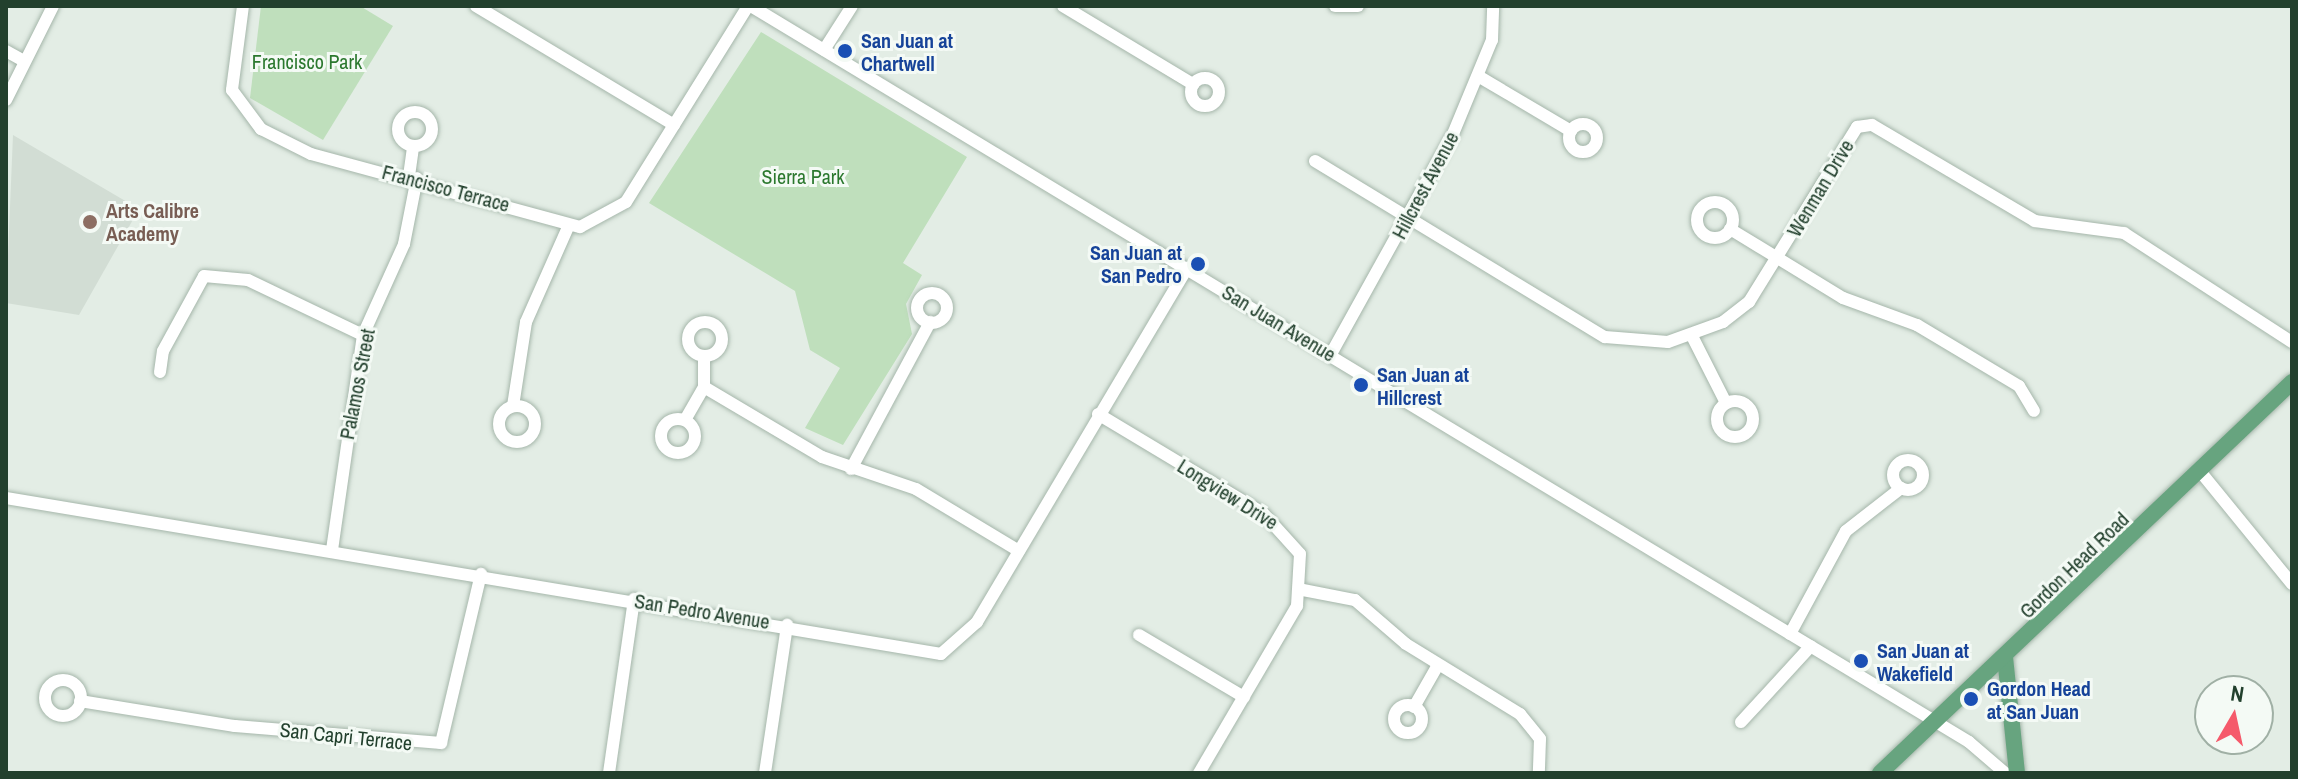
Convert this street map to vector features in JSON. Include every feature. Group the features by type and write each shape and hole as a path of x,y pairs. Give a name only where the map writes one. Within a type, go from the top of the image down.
{"main road":[{"name":"Gordon Head Road","path":"1880,773 2292,382"},
{"path":"2005,657 2017,773"}],"street":[{"path":"6,100 22,60 53,6"},
{"name":"Francisco Terrace","path":"243,6 232,90 243,113 311,154 413,177 568,227"},
{"path":"476,6 674,125"},
{"path":"513,406 526,322 568,227 617,212 750,6"},
{"name":"San Juan Avenue","path":"750,6 1811,646 1935,723 2005,773"},
{"path":"824,50 852,6"},
{"path":"1063,6 1193,84"},
{"path":"1335,6 1345,12 1358,6"},
{"name":"Hillcrest Avenue","path":"1331,354 1408,219 1478,76 1492,40 1493,6"},
{"path":"6,51 22,60"},
{"path":"1478,76 1571,131"},
{"name":"Wenman Drive","path":"1315,161 1605,337 1668,342 1692,336 1749,302 1857,127 1872,125 2035,221 2124,233 2292,342"},
{"name":"Palamos Street","path":"332,550 363,335 404,244 413,177 413,146"},
{"path":"1730,229 1777,258 2019,386 2034,411"},
{"name":"San Pedro Avenue","path":"6,498 787,625 908,654 941,654 968,634 1187,268"},
{"path":"160,372 163,351 204,276 248,280 363,335"},
{"path":"851,469 930,322"},
{"path":"1692,336 1726,403"},
{"path":"685,420 704,387 704,356"},
{"path":"704,387 851,469 916,489 1019,551"},
{"name":"Longview Drive","path":"1098,414 1282,527 1300,554 1303,590"},
{"path":"2199,470 2292,584"},
{"path":"1790,634 1846,531 1901,488"},
{"name":"San Capri Terrace","path":"80,701 235,726 441,743 481,574"},
{"path":"1199,773 1303,590 1355,600 1438,665 1532,725 1543,751 1539,773"},
{"path":"609,773 634,599"},
{"path":"765,773 787,625"},
{"path":"1139,635 1244,697"},
{"path":"1741,722 1811,646"},
{"path":"1414,707 1438,665"}],"shaded area":[{"path":"13,135 139,209 79,315 6,303"}],"green space":[{"name":"Francisco Park","path":"261,6 360,6 393,26 323,140 250,98"},
{"name":"Sierra Park","path":"761,32 967,157 903,263 922,275 906,304 912,334 843,445 805,428 840,368 810,350 795,291 649,203"}],"place":[{"name":"San Juan at Chartwell","path":"845,51"},
{"name":"Arts Calibre Academy","path":"90,222"},
{"name":"San Juan at San Pedro","path":"1198,264"},
{"name":"San Juan at Hillcrest","path":"1361,385"},
{"name":"San Juan at Wakefield","path":"1861,661"},
{"name":"Gordon Head at San Juan","path":"1971,699"}]}
